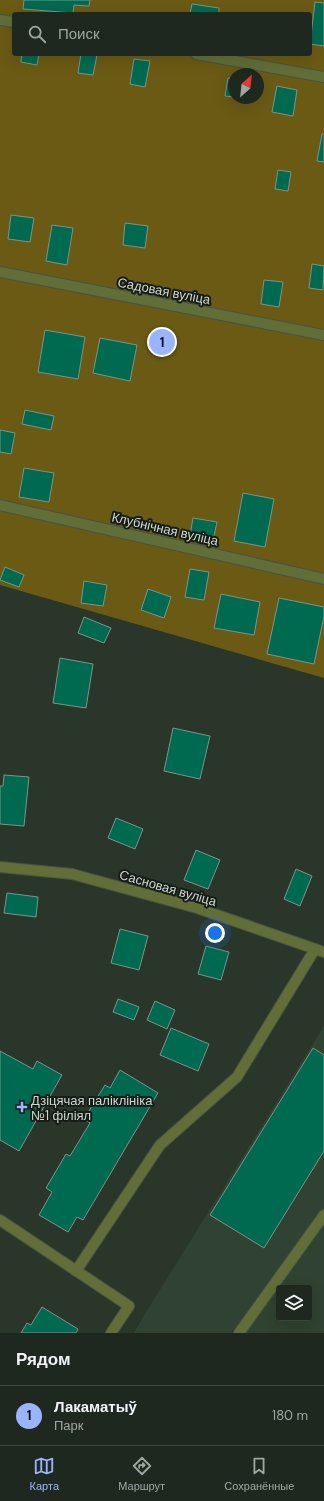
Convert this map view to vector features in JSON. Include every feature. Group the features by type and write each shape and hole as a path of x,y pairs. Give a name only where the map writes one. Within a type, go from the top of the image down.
{"street":[{"path":"0,20 12,22"},
{"path":"207,56 324,77"},
{"name":"Садовая вуліца","path":"0,272 324,335"},
{"name":"Клубнічная вуліца","path":"0,505 324,579"},
{"name":"Сасновая вуліца","path":"0,867 72,874 197,908 319,950"},
{"path":"76,1271 160,1146 237,1077 319,950"},
{"path":"239,1333 324,1215"},
{"path":"0,1220 129,1306 111,1333"}],"shaded area":[{"path":"0,0 324,0 324,678 0,585"},
{"path":"324,1026 324,1333 134,1333 143,1317"}],"building":[{"path":"24,0 90,0 89,6 74,5 73,12 23,9"},
{"path":"315,2 324,3 324,46 312,44 312,27"},
{"path":"192,4 219,8 219,12 190,12"},
{"path":"22,56 39,56 37,65 21,62"},
{"path":"81,56 97,56 93,75 78,73"},
{"path":"134,59 150,61 145,87 130,84"},
{"path":"228,78 228,96 225,96"},
{"path":"277,86 297,90 293,116 272,112"},
{"path":"322,134 324,134 324,162 317,161"},
{"path":"278,170 291,172 288,191 275,189"},
{"path":"11,215 34,218 30,242 8,239"},
{"path":"125,223 148,226 145,248 123,245"},
{"path":"52,225 73,228 67,265 46,261"},
{"path":"312,264 324,266 323,290 309,288"},
{"path":"264,280 283,282 279,307 261,304"},
{"path":"45,330 85,337 78,379 38,372"},
{"path":"100,338 137,345 130,381 93,373"},
{"path":"25,410 54,416 51,430 22,424"},
{"path":"0,430 15,433 11,454 0,452"},
{"path":"24,468 54,473 49,502 19,497"},
{"path":"243,493 274,499 265,547 234,541"},
{"path":"193,518 217,522 213,541 190,536"},
{"path":"5,567 24,575 19,587 0,580"},
{"path":"190,569 209,572 204,600 185,597"},
{"path":"84,581 107,585 103,606 81,603"},
{"path":"148,589 171,597 164,618 141,610"},
{"path":"221,594 260,602 254,635 214,628"},
{"path":"279,598 324,607 324,616 314,664 267,654"},
{"path":"84,617 111,628 104,643 78,633"},
{"path":"60,658 93,664 86,708 53,703"},
{"path":"173,728 210,736 200,779 164,771"},
{"path":"4,775 29,777 24,826 0,824 0,786 3,786"},
{"path":"116,818 143,829 135,849 108,838"},
{"path":"196,850 220,860 208,889 184,880"},
{"path":"296,869 312,876 300,906 284,899"},
{"path":"7,893 38,897 36,917 4,913"},
{"path":"120,929 148,936 139,970 111,963"},
{"path":"206,946 229,952 221,980 198,974"},
{"path":"118,999 139,1007 134,1020 113,1012"},
{"path":"155,1001 175,1010 167,1029 147,1020"},
{"path":"171,1028 209,1044 198,1071 160,1055"},
{"path":"313,1048 324,1055 324,1151 264,1248 210,1215"},
{"name":"Дзіцячая паліклініка №1 філіял","path":"0,1051 33,1069 37,1061 62,1075 19,1151 0,1140"},
{"path":"120,1070 158,1093 83,1220 77,1217 68,1232 39,1215 52,1192 46,1188 66,1154 70,1156 90,1123 84,1119 105,1085 110,1088"},
{"path":"42,1307 78,1329 76,1333 21,1333 27,1323 31,1325"}],"place":[{"name":"Лакаматыў","path":"162,342"},
{"name":"Дзіцячая паліклініка №1 філіял","path":"22,1107"}]}
